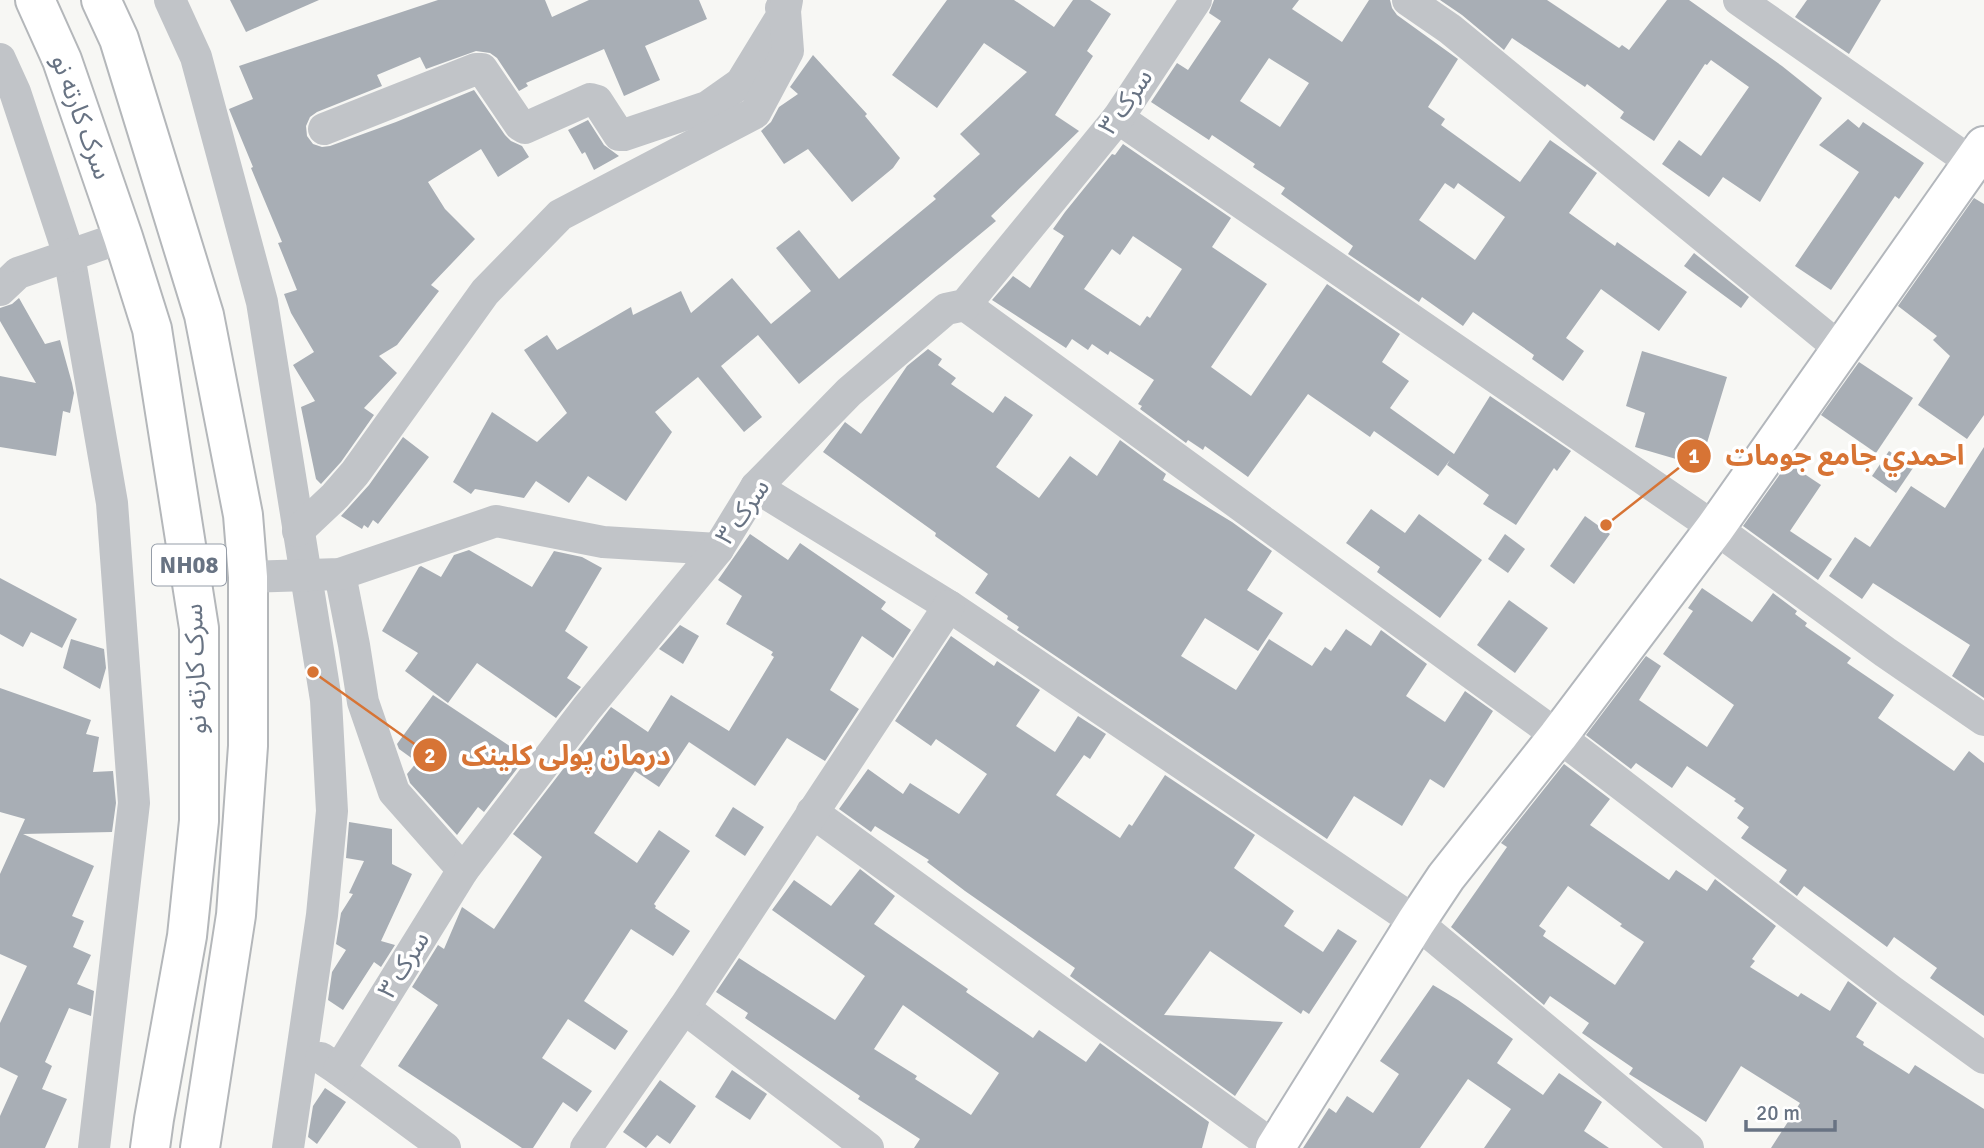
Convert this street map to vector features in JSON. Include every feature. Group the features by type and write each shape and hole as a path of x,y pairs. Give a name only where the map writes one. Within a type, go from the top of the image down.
{"main road":[{"name":"سرک کارته نو","path":"35,0 62,60 152,329 199,628 197,834 187,936 150,1148"},
{"name":"سرک کارته نو","path":"101,0 119,39 204,315 243,515 248,578 248,746 236,915 200,1148"},
{"path":"62,60 119,39"},
{"path":"1275,1148 1446,877 1558,736 1715,528 1977,154"},
{"path":"152,329 204,315"}],"street":[{"path":"170,0 196,57 262,302 326,700 332,811 322,915 288,1148"},
{"name":"سرک ۳","path":"339,1070 463,870 587,708 718,550 756,487 859,384 946,309 965,305 1118,118 1196,0"},
{"path":"1408,0 1450,29 1842,350"},
{"path":"1739,0 1977,154"},
{"path":"298,531 355,473 485,292 560,215 755,113 788,51 780,4"},
{"path":"324,129 476,69 482,69 520,125 526,128 594,99 619,135 624,135 707,107 741,83 780,4"},
{"path":"0,59 15,92 69,255 112,503 134,803 94,1148"},
{"path":"1118,118 1715,528 1885,652 1984,720"},
{"path":"0,290 18,273 123,237"},
{"path":"965,305 1558,736 1984,1058"},
{"path":"756,487 949,606 1416,922 1688,1148"},
{"path":"248,578 340,574 496,522 603,542 718,550"},
{"path":"340,574 363,702 394,792 463,870"},
{"path":"586,1148 684,1008 949,606"},
{"path":"813,812 1275,1148"},
{"path":"684,1008 868,1148"},
{"path":"303,1047 339,1070 445,1148"}],"building":[{"path":"230,0 319,0 246,32"},
{"path":"438,0 545,0 552,17 589,0 699,0 707,19 645,46 660,80 624,96 604,49 526,83 528,86 519,91 497,58 490,53 476,51 426,69 420,57 377,75 382,86 310,117 306,126 307,136 313,144 330,146 474,90 505,135 522,146 529,157 498,177 481,149 428,182 445,209 475,239 431,285 439,291 397,345 379,356 397,373 364,408 374,415 341,462 321,484 316,479 301,407 315,401 293,365 314,352 291,313 284,294 297,290 278,243 282,242 229,109 253,99 239,66"},
{"path":"947,0 1014,0 1054,27 1073,0 1090,0 1111,14 1087,51 1093,56 1055,115 1079,131 991,216 996,221 799,384 758,335 721,366 762,417 744,432 698,377 655,412 672,432 626,501 588,476 569,503 536,481 524,498 475,489 471,494 453,482 492,412 537,442 567,413 524,350 547,335 557,350 631,307 633,315 681,291 691,313 732,278 771,324 811,291 776,248 799,230 839,279 936,199 933,196 980,154 960,134 1027,72 984,43 937,108 892,75"},
{"path":"1214,0 1299,0 1292,9 1342,42 1369,0 1390,0 1397,15 1458,59 1428,107 1445,119 1441,125 1520,182 1550,140 1597,173 1569,213 1615,246 1617,242 1687,292 1659,331 1601,289 1566,338 1584,351 1563,381 1532,359 1534,355 1473,312 1463,326 1422,297 1419,302 1348,254 1353,246 1281,194 1285,188 1253,167 1255,164 1212,135 1209,140 1151,102 1177,63 1188,70 1221,21 1209,13","holes":["1269,58 1309,83 1280,127 1240,101","1445,183 1454,189 1458,183 1505,217 1475,260 1419,220"]},
{"path":"1440,0 1547,0 1619,48 1622,45 1629,50 1667,0 1689,0 1822,98 1760,202 1723,177 1709,197 1662,164 1679,140 1701,156 1749,87 1711,60 1705,64 1654,141 1620,118 1624,112 1587,84 1585,87 1512,38 1504,50"},
{"path":"1807,0 1881,0 1849,54 1795,17"},
{"path":"813,55 867,114 865,116 900,158 893,168 852,202 808,149 784,164 761,131 771,122 779,107 798,94 790,87"},
{"path":"1848,119 1859,128 1863,122 1924,163 1899,199 1895,196 1831,290 1795,266 1859,172 1819,145"},
{"path":"588,120 604,145 619,156 594,170 585,152 582,154 568,130"},
{"path":"1123,144 1231,218 1212,247 1267,284 1211,367 1251,396 1327,284 1400,334 1382,362 1409,381 1390,408 1454,454 1490,396 1571,451 1557,471 1554,468 1516,525 1483,504 1489,495 1447,465 1450,460 1438,476 1374,431 1370,437 1308,394 1248,477 1205,446 1203,450 1188,440 1186,443 1140,409 1142,406 1138,404 1154,380 1110,351 1108,355 1092,344 1088,350 1072,339 1066,348 992,300 1013,276 1030,288 1064,236 1053,229 1112,154 1115,155","holes":["1133,236 1182,269 1150,318 1147,316 1140,326 1084,289 1112,249 1120,255"]},
{"path":"1974,198 1984,204 1984,415 1967,439 1918,405 1950,356 1933,340 1937,336 1898,306"},
{"path":"1694,253 1749,297 1741,308 1684,266"},
{"path":"19,298 45,344 60,340 72,383 74,393 70,413 63,411 56,456 0,447 0,376 36,383 0,321 0,308"},
{"path":"928,349 942,359 938,365 956,378 951,384 993,413 1005,396 1033,415 996,467 1039,498 1070,456 1097,476 1120,440 1166,474 1163,480 1232,522 1272,551 1247,590 1283,613 1258,651 1205,618 1181,656 1236,690 1269,639 1312,666 1325,647 1331,651 1346,629 1371,646 1381,630 1427,664 1406,696 1445,722 1465,691 1493,711 1444,788 1430,779 1402,826 1354,796 1327,839 1017,630 1019,627 1007,619 1008,616 975,593 988,574 823,452 845,422 861,434 907,366"},
{"path":"1642,351 1727,377 1700,466 1635,447 1645,413 1626,406"},
{"path":"1859,362 1913,398 1876,453 1821,415"},
{"path":"403,437 429,457 378,524 373,520 368,528 364,525 362,529 341,516 369,485"},
{"path":"1984,447 1984,698 1952,676 1970,645 1873,583 1862,599 1829,576 1855,537 1870,547 1911,486 1945,508"},
{"path":"1889,451 1913,468 1896,493 1872,476"},
{"path":"1788,463 1821,485 1790,531 1832,559 1818,580 1743,526"},
{"path":"1371,509 1405,533 1419,514 1482,560 1440,618 1377,572 1380,567 1346,543"},
{"path":"1585,516 1610,534 1574,584 1550,566"},
{"path":"750,534 788,560 800,543 886,602 881,609 911,630 893,658 862,636 830,690 859,709 825,761 787,738 755,786 689,742 659,787 635,771 594,833 637,863 659,830 690,851 654,904 655,908 690,931 673,956 631,929 584,1001 628,1031 615,1050 568,1019 542,1058 592,1091 577,1112 563,1102 533,1148 522,1148 398,1066 438,1005 412,987 438,945 444,949 462,907 494,929 542,857 513,834 611,707 648,732 671,695 729,731 774,657 771,655 773,652 726,624 742,596 718,580"},
{"path":"1505,534 1525,549 1508,573 1488,559"},
{"path":"469,550 532,587 554,551 582,557 602,568 565,631 588,647 567,678 581,687 556,718 477,663 448,703 405,671 418,653 382,631 419,567 441,577 454,555"},
{"path":"0,578 77,619 62,648 31,632 23,647 0,634"},
{"path":"1702,588 1752,622 1773,593 1797,611 1795,614 1807,623 1805,626 1851,658 1847,663 1894,695 1878,718 1954,771 1969,751 1984,763 1984,1016 1930,978 1937,968 1894,937 1887,947 1804,886 1797,896 1779,882 1787,870 1741,838 1749,827 1737,818 1744,808 1734,801 1736,799 1687,766 1672,788 1636,763 1631,769 1586,735 1646,656 1661,666 1639,700 1707,747 1734,705 1663,654 1693,611 1688,608"},
{"path":"1509,600 1548,628 1515,673 1477,645"},
{"path":"680,625 699,636 683,664 659,649"},
{"path":"951,636 994,666 997,661 1040,690 1016,726 1055,752 1078,716 1106,734 1090,759 1084,755 1056,795 1120,838 1129,824 1132,826 1165,775 1255,835 1234,868 1294,911 1284,926 1323,952 1338,929 1357,941 1309,1014 1303,1010 1301,1014 1210,951 1164,1015 1283,1022 1235,1096 1070,976 1075,968 965,891 927,862 929,860 875,826 871,832 839,809 868,769 903,794 910,783 959,814 987,774 936,739 931,746 895,721"},
{"path":"71,639 104,649 106,668 100,689 63,668"},
{"path":"0,688 91,720 86,734 99,737 93,772 113,771 116,803 112,832 23,834 94,866 72,916 84,921 73,947 91,955 77,984 94,991 91,1016 69,1008 45,1062 52,1066 42,1089 67,1099 45,1148 0,1148 0,1116 18,1076 0,1067 0,1023 27,966 0,954 0,874 25,819 0,812"},
{"path":"433,695 526,757 484,812 478,807 457,835 410,783 407,774 417,762 399,749 397,744"},
{"path":"1564,764 1610,799 1590,825 1669,880 1676,870 1707,891 1715,879 1776,926 1752,959 1755,961 1750,967 1798,997 1801,993 1830,1011 1848,981 1877,1003 1856,1037 1864,1042 1863,1045 1909,1074 1915,1065 1984,1109 1984,1148 1771,1148 1800,1103 1741,1066 1706,1122 1629,1074 1633,1068 1582,1033 1589,1023 1550,996 1544,1005 1451,927 1507,847 1501,843","holes":["1568,886 1622,924 1620,926 1644,942 1615,985 1543,936 1546,931 1539,926"]},
{"path":"733,807 764,827 745,856 715,836"},
{"path":"349,822 392,829 392,864 412,874 381,941 395,945 381,967 374,962 343,1010 328,1000 332,972 346,950 336,944 341,913 353,894 349,893 364,861 346,858"},
{"path":"860,869 895,896 874,924 1033,1038 1039,1030 1086,1062 1100,1043 1209,1122 1202,1148 914,1148 920,1139 858,1099 860,1096 745,1018 748,1013 716,992 739,958 835,1020 865,976 772,910 794,880 831,906","holes":["903,1005 999,1073 971,1115 874,1049"]},
{"path":"1433,985 1513,1039 1497,1063 1543,1095 1559,1073 1602,1102 1584,1131 1609,1148 1484,1148 1511,1109 1468,1079 1420,1148 1303,1148 1329,1108 1336,1113 1347,1096 1373,1113 1399,1074 1380,1061"},
{"path":"732,1070 767,1094 750,1120 715,1097"},
{"path":"660,1080 696,1106 670,1144 657,1135 646,1148 623,1132"},
{"path":"325,1088 346,1102 317,1144 308,1137 313,1106"}],"place":[{"name":"احمدي جامع جومات","path":"1606,525"},
{"name":"درمان پولی کلینک","path":"313,672"}]}
